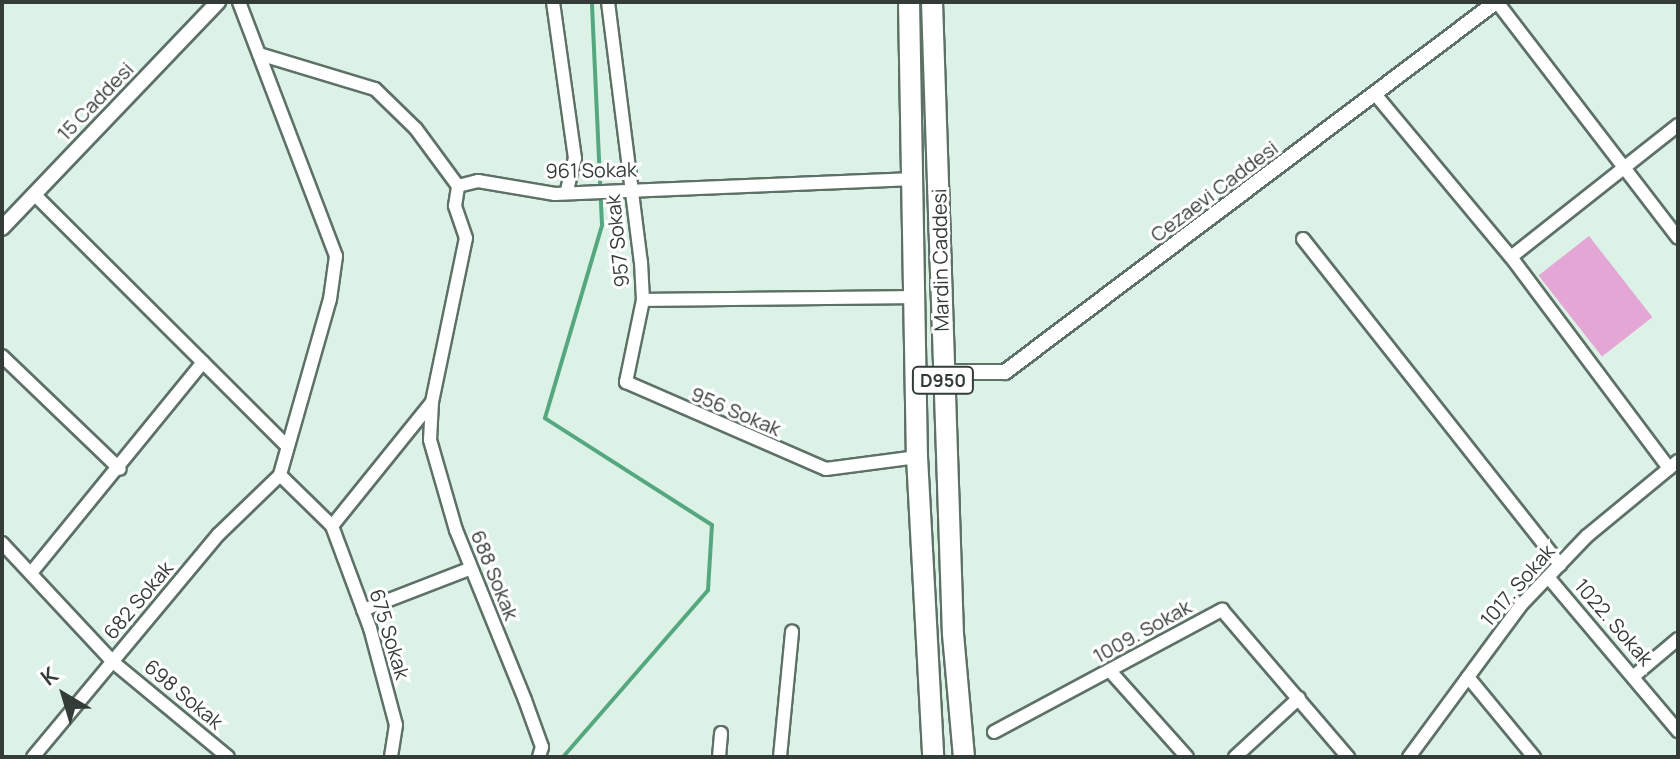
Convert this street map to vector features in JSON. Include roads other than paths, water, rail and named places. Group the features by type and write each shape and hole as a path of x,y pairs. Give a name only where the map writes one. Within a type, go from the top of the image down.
{"highway":[{"name":"Mardin Caddesi","path":"909,2 917,457 933,757"},
{"name":"Mardin Caddesi","path":"932,2 953,634 964,757"}],"street":[{"name":"15 Caddesi","path":"2,228 218,2"},
{"path":"239,2 336,256 330,299 280,475 332,526 432,402 466,238 455,206 458,186 416,129 375,89 259,54"},
{"path":"553,2 575,158 570,193"},
{"name":"957 Sokak","path":"608,2 643,300 915,297"},
{"path":"1496,2 1678,238"},
{"name":"Cezaevi Caddesi","path":"942,372 1005,372 1496,2"},
{"path":"1375,94 1511,257 1673,464"},
{"path":"1511,257 1678,125"},
{"name":"961 Sokak","path":"458,186 478,181 570,193 914,179"},
{"path":"34,194 287,446"},
{"path":"1303,239 1560,565"},
{"name":"956 Sokak","path":"643,300 626,363 626,382 633,389 826,469 917,457"},
{"path":"2,356 120,469"},
{"path":"31,573 120,469 203,362"},
{"name":"688 Sokak","path":"432,402 430,440 469,569 542,747 539,757"},
{"name":"1017. Sokak","path":"1409,757 1548,577 1673,464"},
{"name":"682 Sokak","path":"38,755 219,534 280,475"},
{"name":"675 Sokak","path":"332,526 363,610 396,725 391,757"},
{"name":"698 Sokak","path":"2,543 113,662 228,757"},
{"path":"363,610 469,569"},
{"name":"1022. Sokak","path":"1548,577 1678,731"},
{"name":"1009. Sokak","path":"994,732 1222,610 1348,757"},
{"path":"780,757 792,632"},
{"path":"1634,676 1678,639"},
{"path":"1111,672 1187,757"},
{"path":"1468,677 1534,757"},
{"path":"1235,757 1299,698"},
{"path":"719,757 721,733"}],"waterway":[{"path":"563,757 708,590 712,525 545,418 602,225 592,2"}]}
